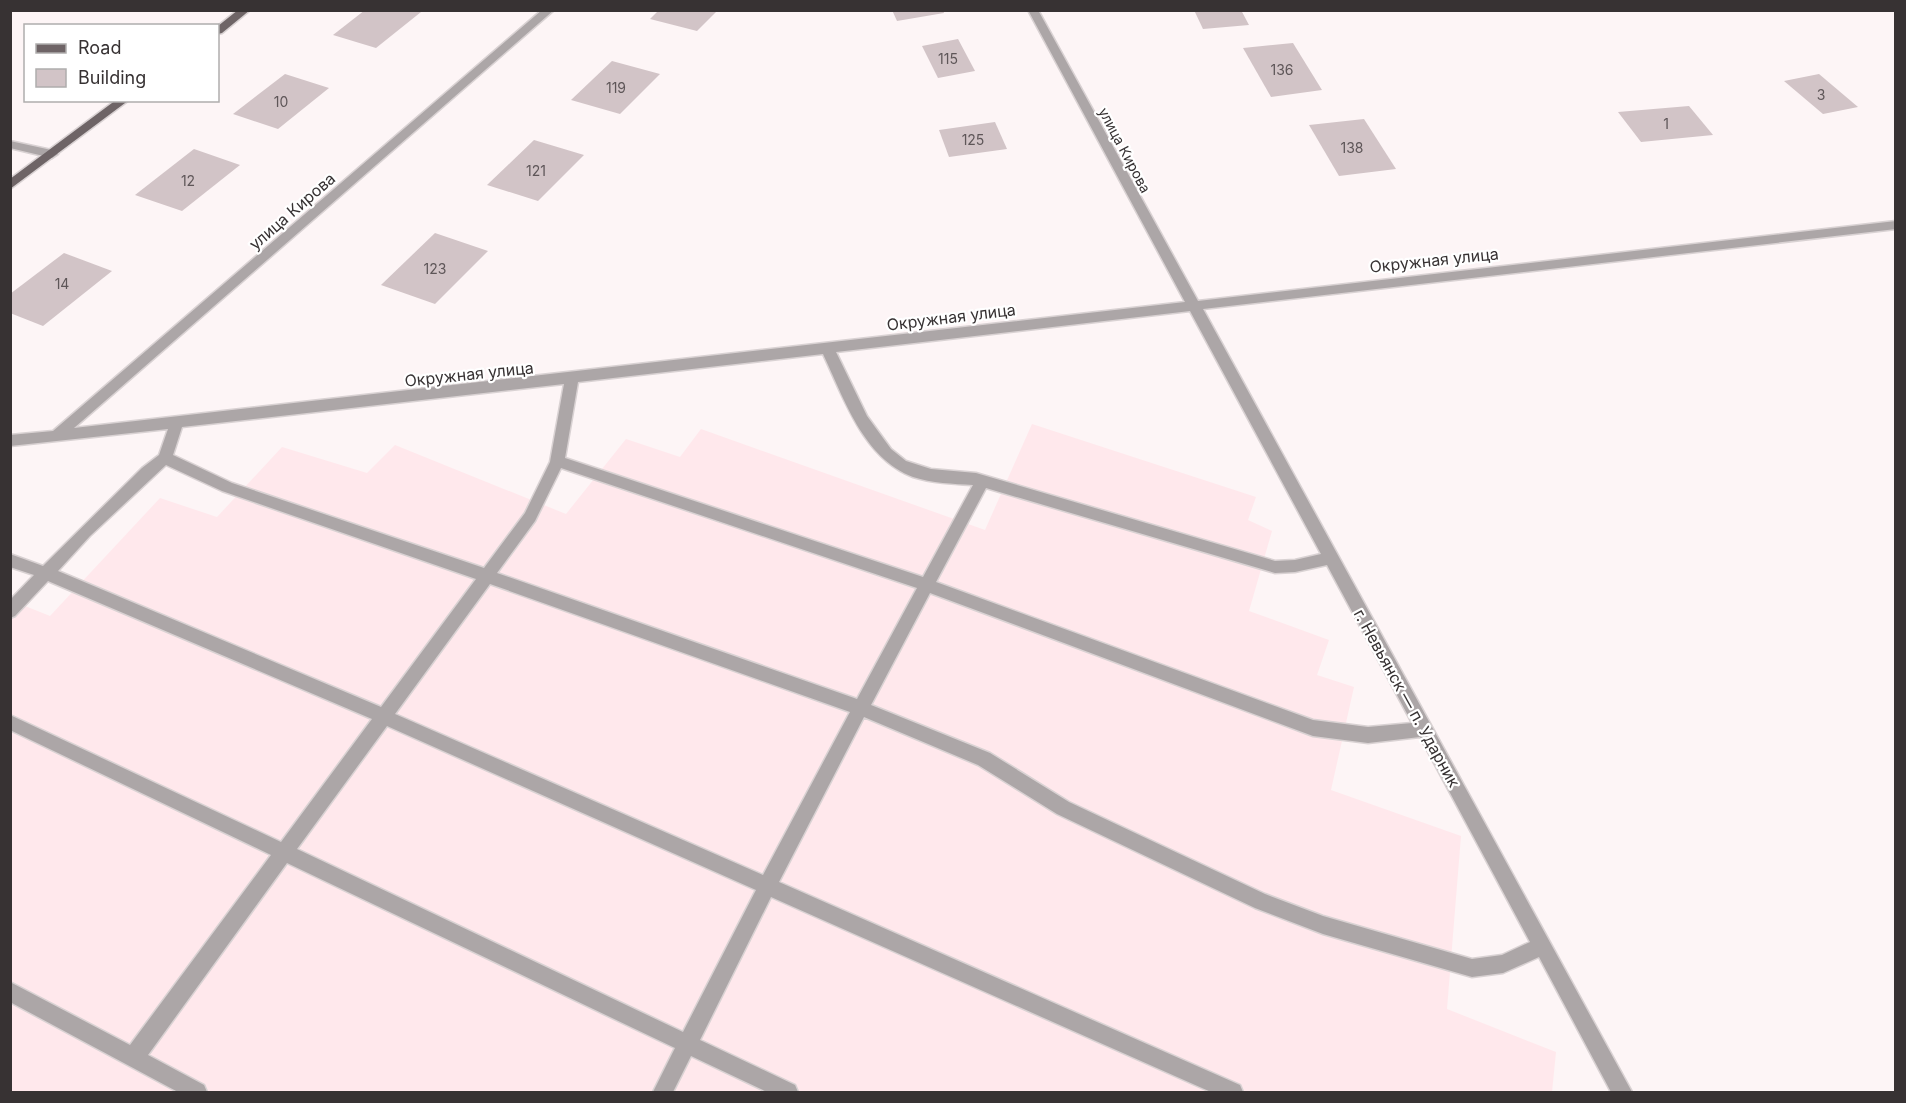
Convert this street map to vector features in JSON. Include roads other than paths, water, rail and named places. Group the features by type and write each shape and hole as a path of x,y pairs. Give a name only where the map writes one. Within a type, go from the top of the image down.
{"main road":[{"path":"219,30 245,10"},
{"path":"10,185 121,102"}],"street":[{"name":"улица Кирова","path":"56,436 549,10"},
{"name":"улица Кирова","path":"1033,10 1191,304"},
{"path":"10,144 52,154"},
{"name":"Окружная улица","path":"10,441 572,380 1191,304 1896,225"},
{"name":"г. Невьянск — п. Ударник","path":"1191,304 1622,1092"},
{"path":"827,348 860,416 885,453 915,471 982,481 1275,567 1295,566 1329,558"},
{"path":"134,1057 530,517 558,460 572,380"},
{"path":"10,611 85,532 147,472 165,458 177,423"},
{"path":"165,458 226,488 487,576 860,708 984,759 1063,808 1261,902 1323,925 1472,968 1503,964 1542,946"},
{"path":"558,460 734,522 926,585 1313,728 1352,736 1372,737 1423,729"},
{"path":"663,1092 860,708 982,481"},
{"path":"10,560 46,573 383,716 1233,1092"},
{"path":"10,722 687,1046 788,1092"},
{"path":"10,992 197,1092"}]}
